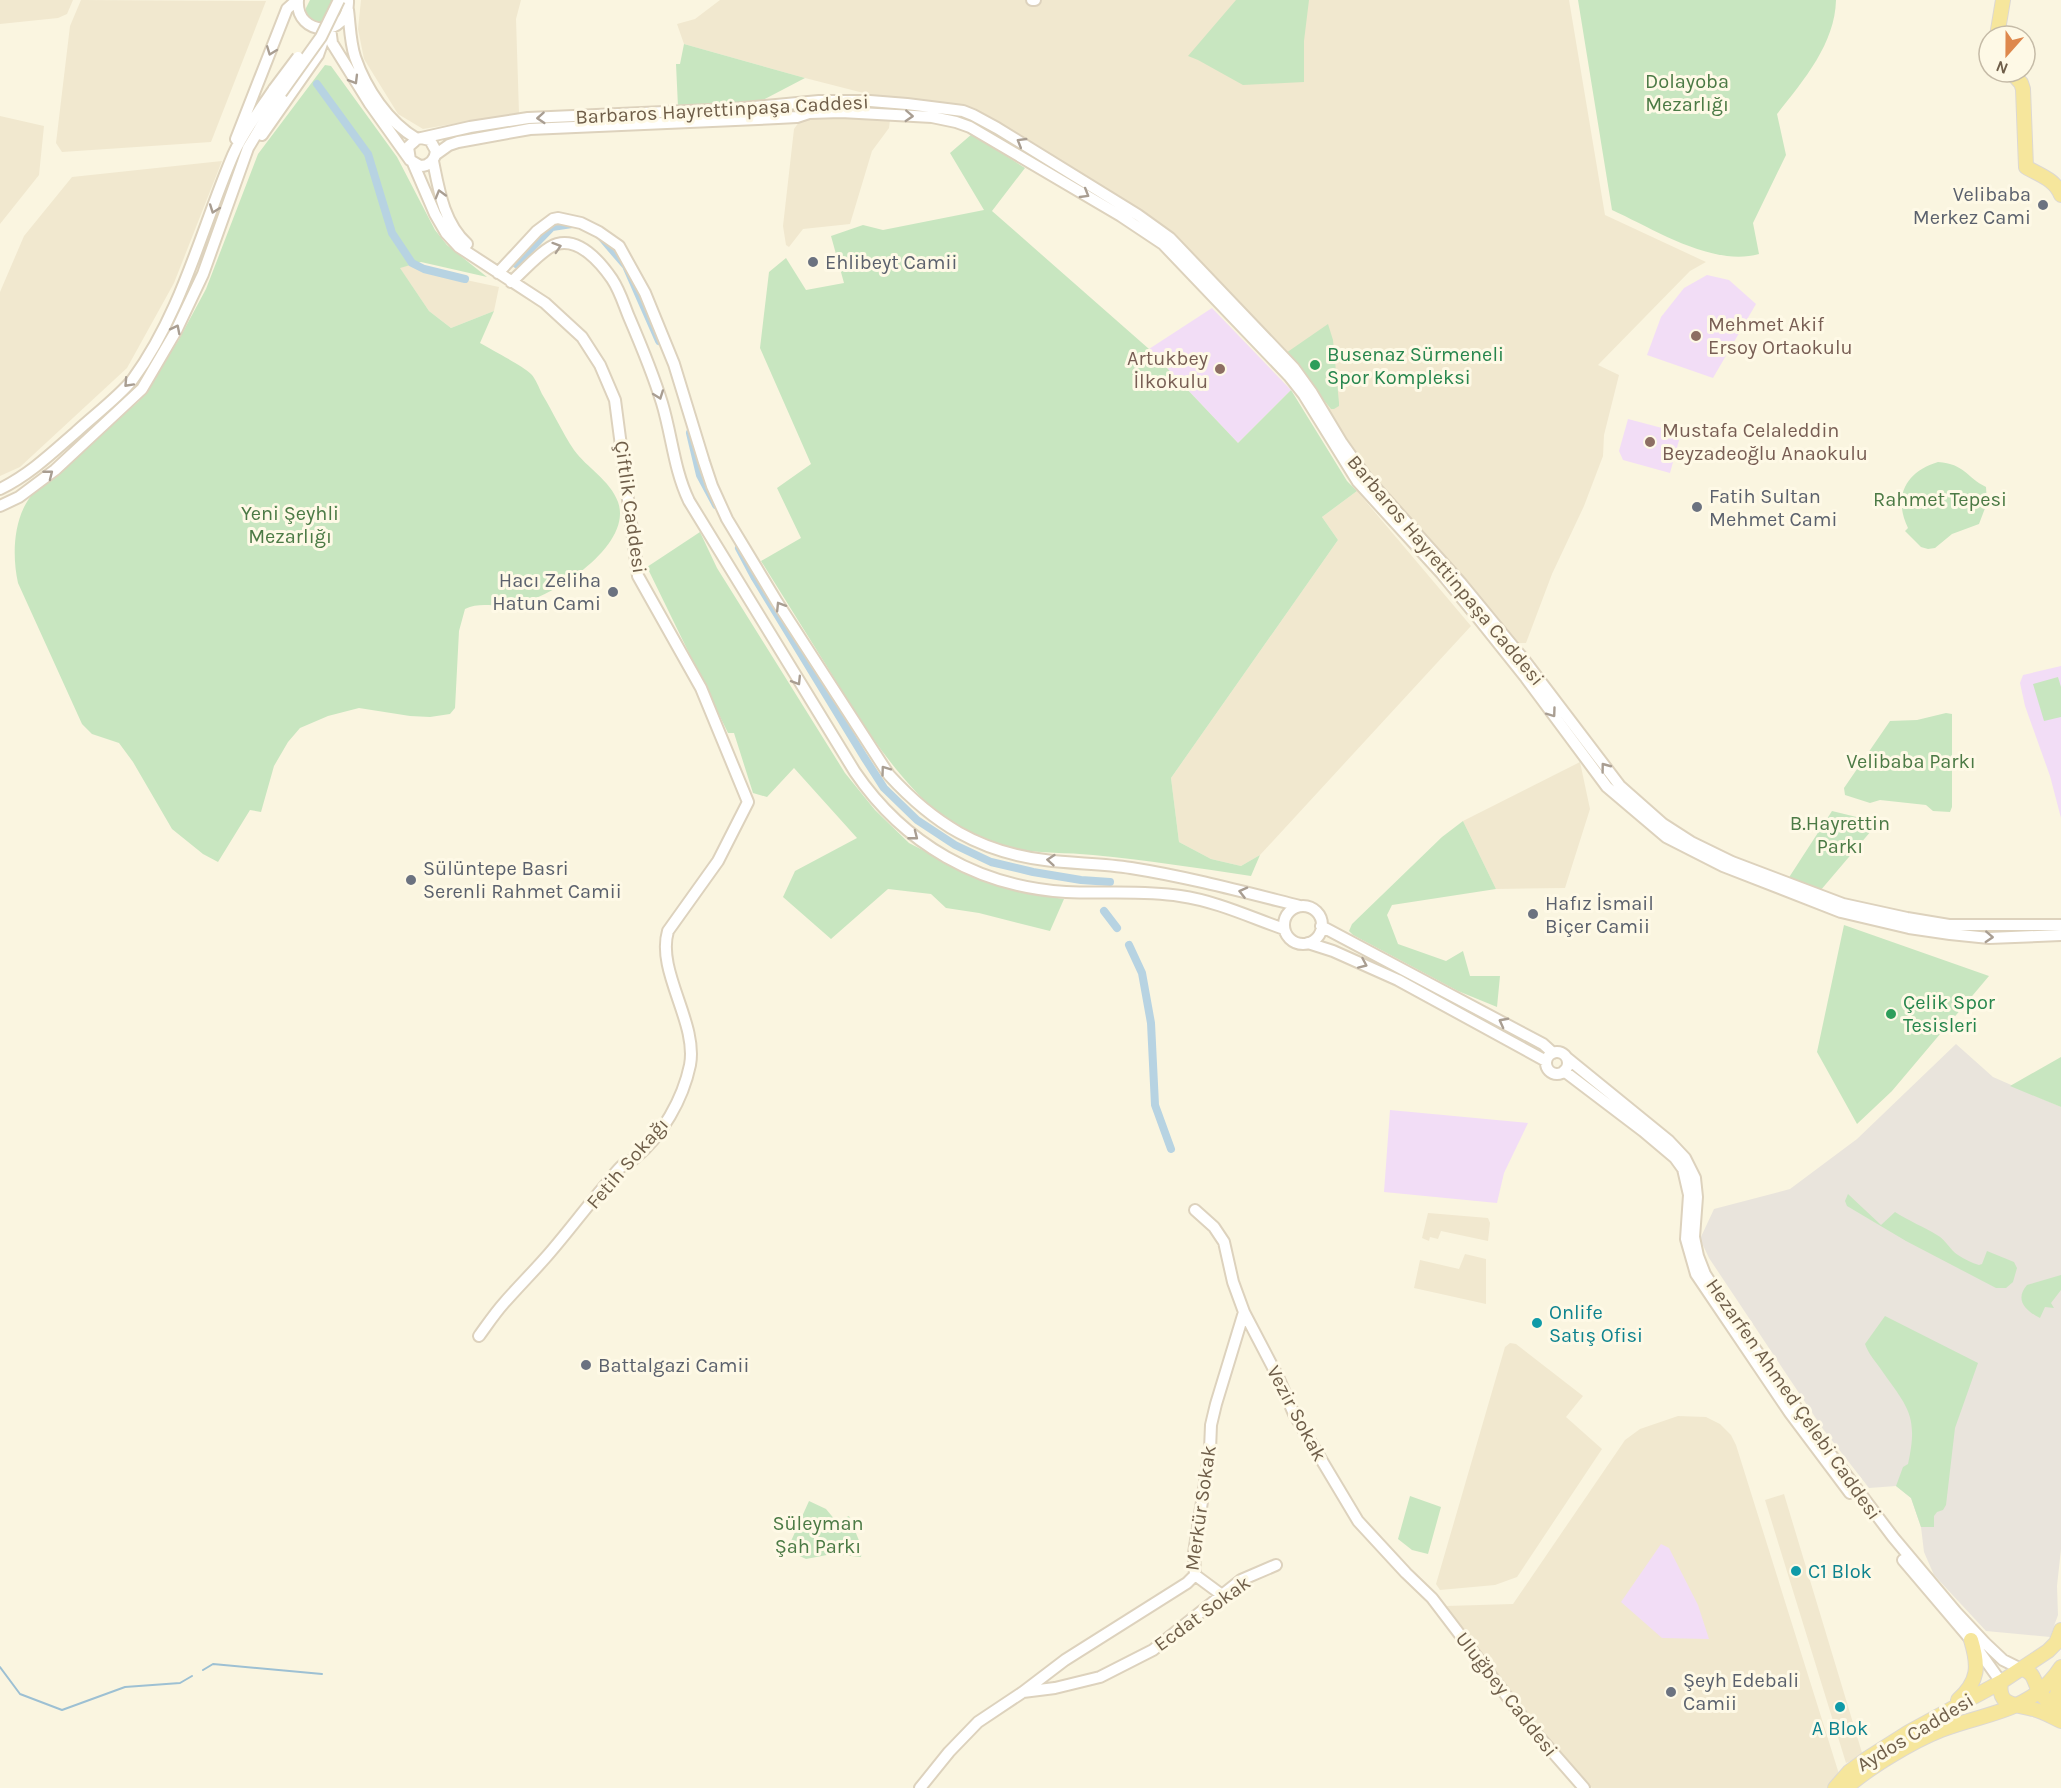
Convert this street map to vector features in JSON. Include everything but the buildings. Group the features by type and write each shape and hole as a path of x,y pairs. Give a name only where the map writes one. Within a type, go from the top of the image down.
{"main road":[{"path":"1999,24 2002,0"},
{"path":"2021,84 2026,167 2050,180 2060,190"},
{"path":"2061,1630 2056,1643 2048,1652 2001,1682 2000,1688 2004,1700 2015,1706 2035,1709 2061,1721"},
{"path":"1942,1714 1970,1688 1975,1678 1976,1656 1971,1640"},
{"path":"2015,1706 2023,1704 2039,1692 2054,1679 2061,1667"},
{"path":"2021,1669 2031,1673 2039,1692 2061,1710"},
{"path":"2061,1681 2057,1694 2061,1710"},
{"name":"Aydos Caddesi","path":"1835,1788 1863,1761 1909,1732 2001,1682"},
{"name":"Aydos Caddesi","path":"1846,1788 1877,1765 1924,1737 2015,1706"}],"street":[{"path":"298,0 300,14 304,21 311,26 329,28 340,22 347,2"},
{"path":"0,489 17,481 43,461 132,381 179,296 234,154 236,140 288,9 298,0"},
{"path":"234,154 315,34 332,0"},
{"path":"0,506 19,497 55,470 142,389 176,331 203,274 253,139 277,91 347,2"},
{"path":"347,2 355,57 365,78 395,124 433,143 434,158 424,166 411,161 408,147 419,138"},
{"path":"245,160 318,55 329,28"},
{"name":"Çiftlik Caddesi","path":"329,28 332,43 379,118 411,161 446,233 459,247 545,303 582,337 600,365 615,400 638,576 701,688 748,802"},
{"name":"Barbaros Hayrettinpaşa Caddesi","path":"419,138 528,118 733,109 819,101 870,101 935,107 963,111 982,119 1145,219 1170,238 1294,368 1366,477 1460,582 1525,661 1620,786 1645,810 1678,835 1750,878 1840,912 1900,926 1989,938 2061,935"},
{"name":"Barbaros Hayrettinpaşa Caddesi","path":"434,158 449,145 458,142 530,129 797,117 809,113 841,112 932,117 956,122 982,134 1121,216 1163,244 1289,376 1304,395 1358,482 1442,574 1526,678 1607,787 1665,837 1843,904 1907,918 1968,926 2061,925"},
{"name":"Çiftlik Caddesi","path":"434,158 438,189 453,229 498,273"},
{"path":"498,273 537,231 553,219 581,223 619,246 648,300 683,388 712,486 741,544 889,775 911,800 935,819 983,846 1005,853 1046,860 1109,864 1158,872 1305,906 1315,911 1320,918 1321,926 1317,938 1308,943"},
{"path":"511,282 550,247 560,244 571,244 586,250 611,277 635,331 662,402 678,472 689,501 855,772 874,799 910,833 955,863 1003,882 1023,887 1066,892 1137,892 1183,896 1226,907 1284,929"},
{"name":"Fetih Sokağı","path":"479,1336 503,1304 546,1257 608,1182 624,1164 634,1159 655,1137 674,1109 691,1062 687,1027 669,963 666,937 718,861 748,802"},
{"path":"1300,906 1294,908 1285,917 1284,929 1295,943 1308,943 1333,951 1398,980 1549,1057"},
{"path":"1321,926 1543,1044 1549,1057 1547,1066 1552,1072 1564,1071 1568,1065 1567,1058 1560,1052 1549,1057"},
{"name":"Hezarfen Ahmed Çelebi Caddesi","path":"1567,1058 1690,1166 1695,1178 1697,1197 1690,1229"},
{"name":"Hezarfen Ahmed Çelebi Caddesi","path":"1564,1071 1666,1144 1683,1169 1688,1188 1690,1229 1698,1256 1700,1274 1754,1361 1821,1456 1918,1579 1971,1640 2001,1682"},
{"path":"1688,1188 1697,1197"},
{"name":"Vezir Sokak","path":"1195,1210 1214,1227 1224,1242 1233,1282 1244,1312 1279,1379 1294,1414 1358,1521 1432,1598"},
{"name":"Hezarfen Ahmed Çelebi Caddesi","path":"1700,1274 1893,1537 1970,1627 2002,1660 2021,1669"},
{"name":"Merkür Sokak","path":"1023,1692 1065,1660 1187,1583 1195,1575 1194,1553 1209,1457 1211,1425 1244,1312"},
{"name":"Ecdat Sokak","path":"920,1788 949,1752 978,1722 1023,1692 1055,1688 1100,1677 1154,1650 1241,1580 1276,1565"},
{"path":"1195,1575 1222,1595"},
{"name":"Uluğbey Caddesi","path":"1432,1598 1528,1724 1584,1788"}],"shaded area":[{"path":"0,0 73,0 67,14 58,18 0,24"},
{"path":"81,0 266,1 211,142 62,152 56,143 70,26"},
{"path":"361,0 521,0 516,19 519,113 423,129 398,114 364,59 358,29"},
{"path":"720,0 1569,0 1605,215 1706,262 1690,271 1598,365 1619,375 1604,435 1603,456 1584,506 1552,574 1526,643 1518,643 1451,564 1371,477 1169,232 995,121 956,105 895,101 684,44 677,24 695,19"},
{"path":"0,116 44,126 39,175 0,224"},
{"path":"810,118 890,120 889,128 872,151 850,224 803,229 789,247 786,245 783,226 794,129 799,122"},
{"path":"222,161 174,283 127,368 20,467 0,476 0,292 24,236 72,177"},
{"path":"409,265 419,270 499,287 494,311 451,328 429,311 399,267"},
{"name":"Mehmet Akif Ersoy Ortaokulu","path":"1707,275 1729,280 1756,304 1713,378 1647,355 1661,317 1684,288"},
{"name":"Artukbey İlkokulu","path":"1212,308 1291,390 1238,443 1149,349"},
{"name":"Mustafa Celaleddin Beyzadeoğlu Anaokulu","path":"1628,419 1681,433 1670,473 1623,460 1619,451"},
{"path":"1357,491 1471,626 1260,855 1241,866 1211,859 1179,842 1171,778 1338,540 1322,517"},
{"path":"2061,666 2061,818 2050,776 2025,706 2020,683 2023,675"},
{"path":"1580,762 1590,809 1565,888 1496,889 1463,821"},
{"path":"1956,1044 1993,1077 2061,1107 2061,1549 2057,1586 2058,1615 2050,1637 1986,1631 1934,1575 1924,1552 1921,1527 1911,1498 1896,1486 1869,1488 1823,1429 1709,1258 1700,1239 1714,1209 1790,1189 1857,1139"},
{"path":"1390,1110 1528,1123 1504,1173 1497,1203 1384,1192"},
{"path":"1428,1213 1488,1218 1490,1223 1488,1241 1441,1231 1438,1239 1430,1237 1429,1241 1422,1238"},
{"path":"1465,1254 1486,1259 1486,1304 1414,1288 1420,1260 1459,1269"},
{"path":"1510,1343 1516,1344 1583,1396 1566,1417 1602,1449 1517,1577 1495,1585 1440,1590 1436,1584 1505,1347"},
{"path":"1678,1416 1706,1417 1720,1424 1731,1435 1736,1445 1839,1774 1831,1788 1592,1788 1579,1776 1444,1608 1446,1606 1513,1604 1625,1440 1640,1429"},
{"path":"1784,1494 1863,1756 1846,1763 1765,1500"},
{"path":"1661,1544 1669,1548 1698,1605 1709,1639 1662,1638 1621,1602"}],"green space":[{"path":"310,0 338,0 342,6 341,17 318,28 306,15 306,8"},
{"path":"1236,0 1309,0 1304,41 1304,82 1243,85 1188,56"},
{"name":"Dolayoba Mezarlığı","path":"1578,0 1836,0 1830,32 1824,47 1807,75 1777,114 1786,155 1753,223 1759,254 1741,257 1703,251 1665,236 1612,210"},
{"path":"684,44 805,78 757,103 678,107 676,64 680,64"},
{"name":"Yeni Şeyhli Mezarlığı","path":"325,65 331,66 397,157 435,230 447,245 487,277 421,262 400,268 429,311 451,328 494,311 480,343 533,376 574,450 610,487 618,502 620,519 614,536 602,552 586,568 548,593 514,605 477,605 465,609 459,631 455,708 450,714 430,717 410,716 359,708 328,716 300,728 288,742 274,766 261,812 250,810 218,862 203,854 172,829 133,762 119,743 92,734 82,724 18,583 15,561 17,527 31,496 139,401 178,341 206,289 258,154"},
{"path":"972,134 1025,168 992,211 1149,349 1238,443 1291,390 1347,481 1357,491 1322,517 1338,540 1171,778 1179,842 1211,859 1241,866 1260,855 1251,876 1113,857 1018,850 994,845 967,833 942,816 896,770 841,690 761,561 801,538 777,488 811,464 760,348 769,272 786,258 806,290 844,283 831,236 863,225 883,230 984,210 950,153"},
{"name":"Busenaz Sürmeneli Spor Kompleksi","path":"1328,324 1333,340 1339,403 1339,406 1334,409 1331,409 1286,353"},
{"name":"Rahmet Tepesi","path":"1938,462 1960,468 1986,487 1987,503 1979,524 1952,534 1935,548 1928,549 1921,547 1905,531 1908,528 1904,517 1902,496 1910,479 1917,472"},
{"path":"700,532 717,568 845,773 875,810 909,843 985,882 1025,893 1064,899 1050,931 979,913 946,908 931,894 888,889 831,939 783,897 795,871 857,838 794,768 767,797 753,793 734,733 728,733 647,567"},
{"path":"2058,677 2061,687 2061,717 2044,721 2033,684"},
{"name":"Velibaba Parkı","path":"1946,713 1952,714 1952,807 1950,812 1933,811 1926,805 1880,800 1870,803 1845,795 1844,788 1890,721 1917,720"},
{"name":"B.Hayrettin Parkı","path":"1832,811 1877,822 1877,824 1820,891 1788,879"},
{"path":"1463,821 1496,889 1392,905 1387,915 1398,944 1446,961 1463,951 1470,976 1500,976 1497,1007 1458,991 1349,931 1352,924 1442,837"},
{"name":"Çelik Spor Tesisleri","path":"1844,925 1989,976 1892,1091 1857,1124 1817,1052"},
{"path":"2061,1057 2061,1107 2010,1086"},
{"path":"1848,1194 1881,1225 1895,1212 1937,1235 1955,1253 1974,1263 1982,1264 1987,1251 2014,1262 2017,1268 2013,1282 2006,1288 1996,1288 1906,1241 1847,1206 1845,1201"},
{"path":"2061,1275 2061,1290 2051,1303 2054,1308 2045,1307 2040,1318 2030,1312 2022,1300 2023,1290 2027,1285"},
{"path":"1885,1316 1978,1363 1955,1428 1946,1505 1934,1516 1934,1527 1921,1527 1911,1498 1896,1486 1903,1467 1908,1464 1911,1422 1904,1402 1865,1344"},
{"path":"1410,1496 1441,1507 1428,1554 1412,1550 1398,1539"},
{"name":"Süleyman Şah Parkı","path":"809,1501 826,1509 836,1521 849,1516 862,1548 861,1557 832,1554 806,1559 787,1550"}],"waterway":[{"path":"317,84 368,154 392,233 412,263 424,269 465,279"},
{"path":"516,264 552,227 572,224"},
{"path":"602,238 626,266 659,341"},
{"path":"690,433 700,475 716,505"},
{"path":"739,548 755,578 884,788 917,820 955,845 991,862 1033,872 1110,882"},
{"path":"1104,911 1117,928"},
{"path":"1129,945 1142,973 1151,1023 1155,1105 1171,1149"},
{"path":"203,1670 213,1664 322,1674"},
{"path":"0,1667 20,1694 62,1710 125,1687 180,1683 192,1676"}],"place":[{"name":"Velibaba Merkez Cami","path":"2043,205"},
{"name":"Ehlibeyt Camii","path":"813,262"},
{"name":"Mehmet Akif Ersoy Ortaokulu","path":"1696,336"},
{"name":"Busenaz Sürmeneli Spor Kompleksi","path":"1315,365"},
{"name":"Artukbey İlkokulu","path":"1220,369"},
{"name":"Mustafa Celaleddin Beyzadeoğlu Anaokulu","path":"1650,442"},
{"name":"Fatih Sultan Mehmet Cami","path":"1697,507"},
{"name":"Hacı Zeliha Hatun Cami","path":"613,592"},
{"name":"Sülüntepe Basri Serenli Rahmet Camii","path":"411,880"},
{"name":"Hafız İsmail Biçer Camii","path":"1533,914"},
{"name":"Çelik Spor Tesisleri","path":"1891,1014"},
{"name":"Onlife Satış Ofisi","path":"1537,1323"},
{"name":"Battalgazi Camii","path":"586,1365"},
{"name":"C1 Blok","path":"1796,1571"},
{"name":"Şeyh Edebali Camii","path":"1671,1692"},
{"name":"A Blok","path":"1840,1707"}]}
